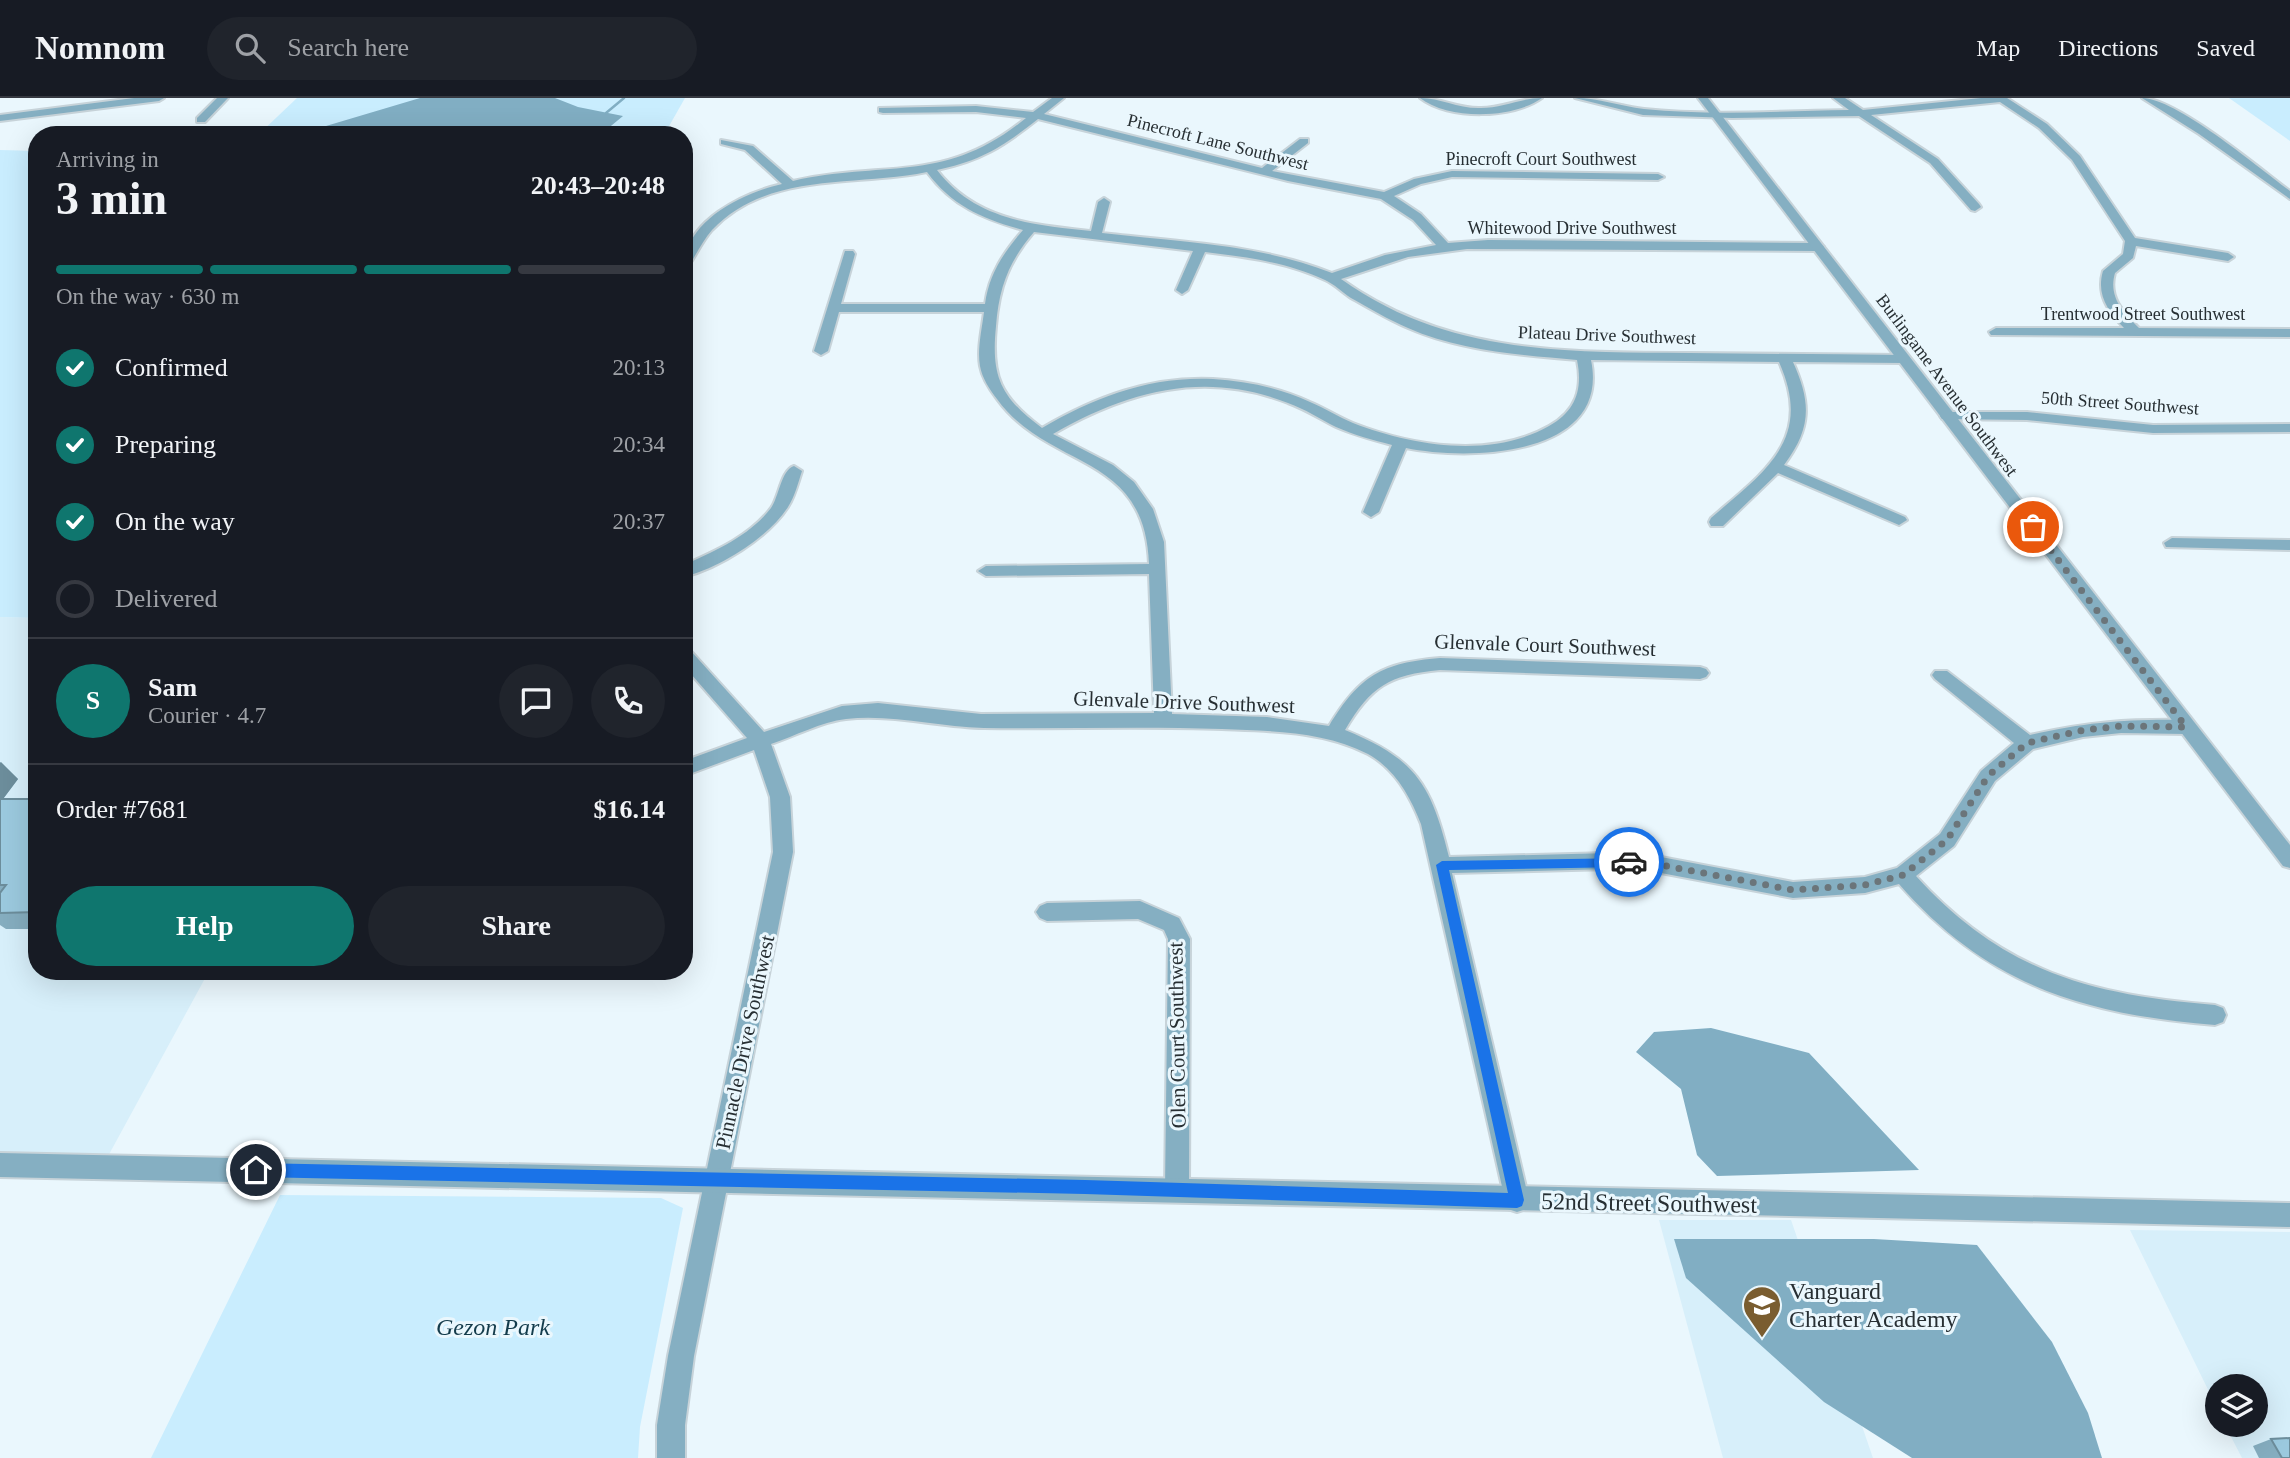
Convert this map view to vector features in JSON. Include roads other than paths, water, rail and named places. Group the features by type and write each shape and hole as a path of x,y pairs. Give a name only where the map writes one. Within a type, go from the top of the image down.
{"street":[{"path":"0,118 159,98"},
{"path":"201,120 223,98"},
{"path":"693,248 703,230 721,214 745,201 789,184 832,177 930,169 992,150 1059,98"},
{"path":"1425,98 1461,111 1482,113 1503,110 1537,98"},
{"path":"1580,98 1643,112 1716,115 1862,113 2001,99 2043,126 2076,158 2131,242 2129,255 2109,271 2105,290 2115,311 2136,333"},
{"name":"Burlingame Avenue Southwest","path":"1703,98 2290,860"},
{"path":"1838,98 1934,161 1975,208"},
{"path":"2147,98 2203,132 2290,195"},
{"name":"Pinecroft Lane Southwest","path":"883,110 976,109 1038,116 1288,178 1385,196 1417,217 1444,246"},
{"path":"1265,171 1304,141"},
{"path":"725,142 749,148 789,184"},
{"name":"Plateau Drive Southwest","path":"930,169 951,195 966,206 996,219 1031,228 1095,234 1282,260 1332,278 1375,306 1426,330 1505,348 1583,356 1903,359"},
{"name":"Pinecroft Court Southwest","path":"1385,196 1418,181 1452,174 1658,177"},
{"path":"1095,234 1101,221 1104,202"},
{"path":"1031,228 1001,265 991,308 987,365 1004,403 1020,420 1102,464 1125,482 1143,502 1154,531 1163,720"},
{"path":"2131,242 2228,257"},
{"name":"Whitewood Drive Southwest","path":"1332,278 1371,261 1444,246 1488,244 1818,247"},
{"path":"1182,290 1200,248"},
{"path":"821,351 849,254"},
{"path":"833,308 991,308"},
{"name":"Trentwood Street Southwest","path":"1996,332 2290,334"},
{"path":"1043,433 1086,408 1126,391 1209,383 1265,390 1304,404 1344,425 1400,444 1447,451 1476,451 1520,443 1560,427 1574,413 1587,391 1583,356"},
{"path":"1717,522 1775,466 1795,439 1801,415 1800,393 1784,358"},
{"name":"50th Street Southwest","path":"1947,416 2027,416 2153,429 2290,428"},
{"path":"1371,512 1400,444"},
{"path":"1775,466 1899,520"},
{"path":"693,567 742,542 761,528 780,507 794,471"},
{"path":"2172,543 2290,545"},
{"path":"986,570 1155,569"},
{"name":"Pinnacle Drive Southwest","path":"671,1458 671,1425 679,1366 783,852 780,797 760,740 693,664"},
{"name":"Glenvale Court Southwest","path":"1334,733 1354,699 1370,681 1391,671 1414,666 1440,664 1700,673"},
{"path":"1941,675 2027,743"},
{"name":"Glenvale Drive Southwest","path":"693,766 842,713 878,710 981,721 1163,720 1266,724 1334,733 1376,750 1398,768 1418,791 1432,824 1517,1200"},
{"path":"1442,865 1610,861 1661,865 1793,890 1865,885 1903,875 1947,840 1988,776 2027,743 2109,728 2186,727"},
{"path":"1903,875 1949,923 1988,953 2027,974 2122,1006 2215,1014"},
{"name":"Olen Court Southwest","path":"1047,912 1140,910 1172,924 1179,939 1177,1190"},
{"name":"52nd Street Southwest","path":"0,1164 1517,1200 2290,1215"}],"waterway":[{"path":"606,113 624,98"}],"place":[{"name":"Vanguard Charter Academy","path":"1762,1339"}],"park label":[{"name":"Gezon Park","path":"493,1327"}]}
